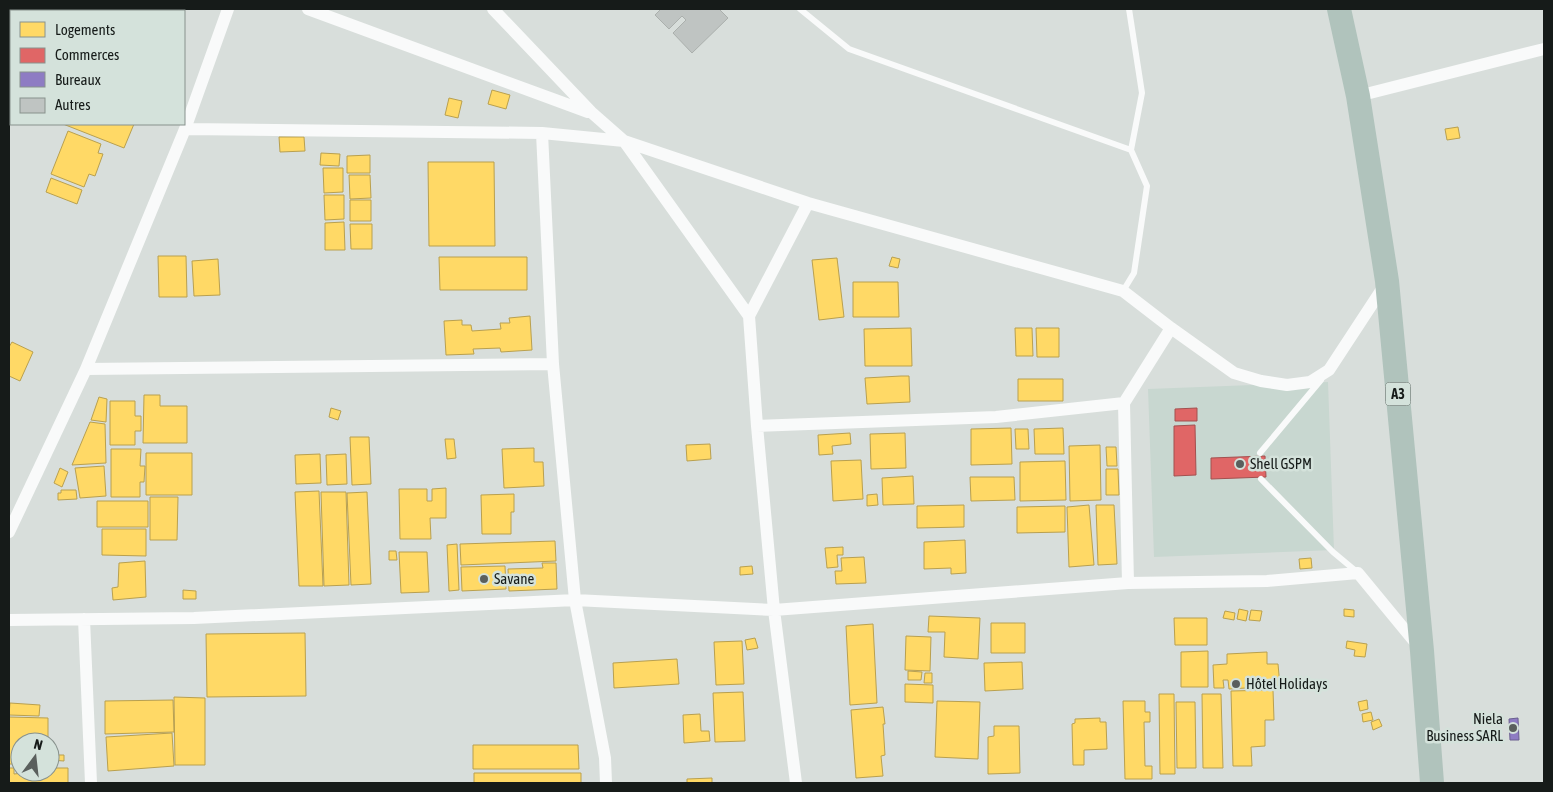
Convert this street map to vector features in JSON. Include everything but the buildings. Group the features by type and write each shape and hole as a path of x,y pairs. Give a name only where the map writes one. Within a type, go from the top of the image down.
{"highway":[{"name":"A3","path":"1339,9 1358,96 1387,281 1422,651 1432,783"}],"street":[{"path":"9,532 86,369 185,130 228,9"},
{"path":"308,9 590,112"},
{"path":"493,9 590,112 624,141 749,316"},
{"path":"1358,96 1544,49"},
{"path":"185,130 542,133 624,141 808,203 1123,291 1234,373 1260,381 1287,385 1310,382 1329,370 1387,281"},
{"path":"542,133 553,364 575,600 605,758 606,783"},
{"path":"796,783 774,610 756,426 749,316 808,203"},
{"path":"1128,583 1124,403 1171,328"},
{"path":"86,369 553,364"},
{"path":"756,426 996,417 1124,403"},
{"path":"9,620 204,618 575,600 774,610 1128,583 1266,581 1358,573 1422,651"},
{"path":"84,619 91,783"}],"lane":[{"path":"800,9 849,49 1131,150"},
{"path":"1123,291 1134,273 1147,186 1131,150 1142,93 1130,9"},
{"path":"1260,453 1329,370"},
{"path":"1261,479 1333,552 1358,573"}],"shaded area":[{"path":"1328,382 1334,550 1154,557 1148,389"}],"place":[{"name":"Shell GSPM","path":"1240,464"},
{"name":"Savane","path":"484,579"},
{"name":"Hôtel Holidays","path":"1236,684"},
{"name":"Niela Business SARL","path":"1513,728"}]}
